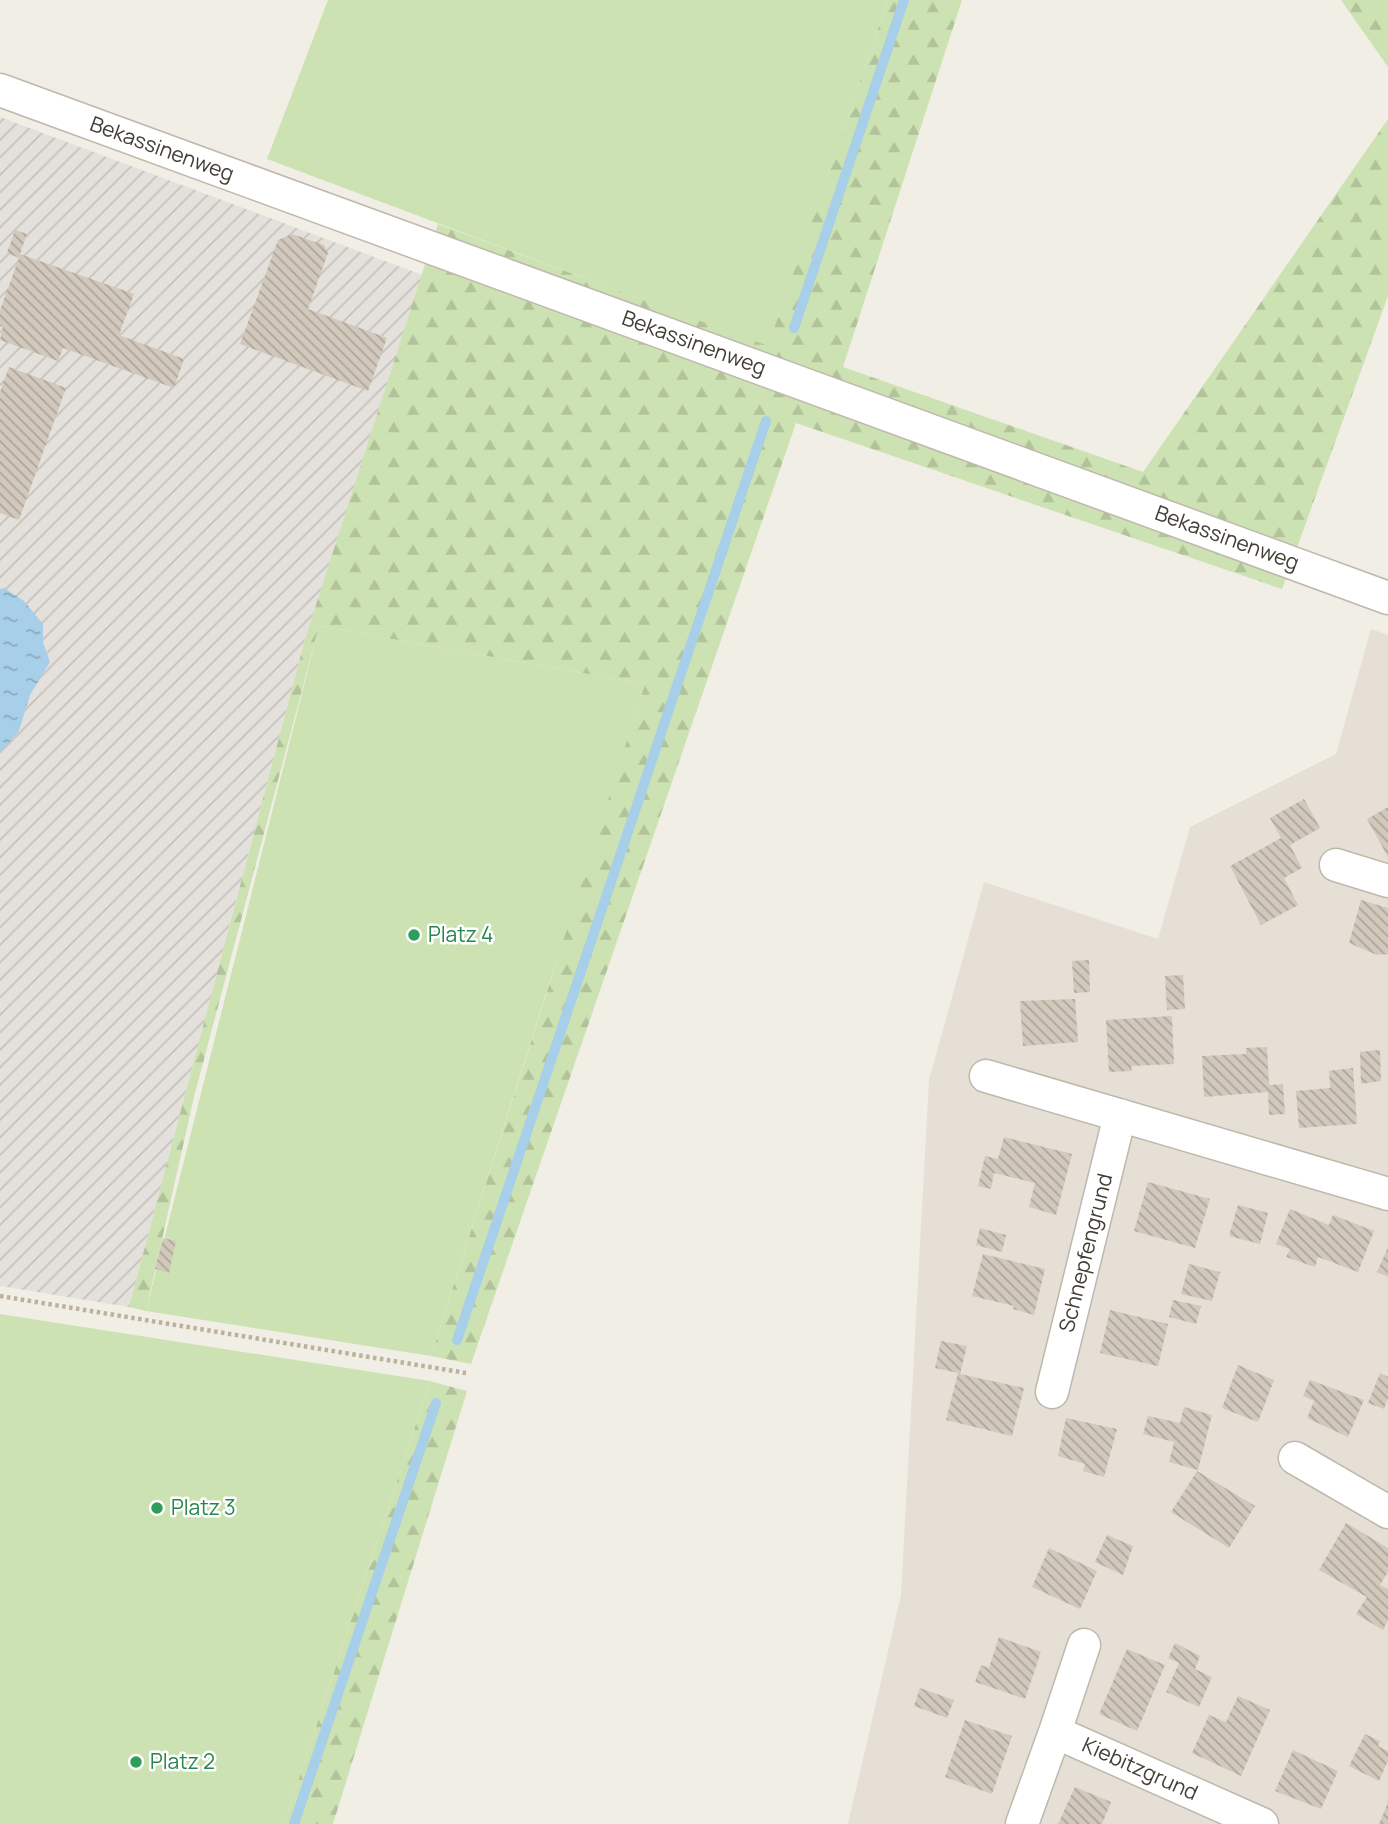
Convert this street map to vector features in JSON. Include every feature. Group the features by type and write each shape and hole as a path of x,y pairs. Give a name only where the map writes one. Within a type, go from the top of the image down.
{"street":[{"name":"Bekassinenweg","path":"0,90 1388,598"},
{"path":"1336,865 1388,881"},
{"path":"986,1076 1388,1194"},
{"name":"Schnepfengrund","path":"1052,1392 1120,1115"},
{"path":"1295,1458 1388,1512"},
{"name":"Kiebitzgrund","path":"1022,1824 1084,1645"},
{"name":"Kiebitzgrund","path":"1055,1732 1262,1824"}],"path":[{"path":"0,1296 466,1373"}],"shaded area":[{"path":"0,117 422,275 305,639 129,1307 0,1286"},
{"path":"1371,629 1388,635 1388,1824 848,1824 901,1595 929,1080 984,882 1158,939 1190,827 1336,754"}],"green space":[{"path":"328,0 888,0 768,347 267,159"},
{"path":"888,0 962,0 843,367 1143,472 1388,119 1388,296 1282,589 796,423 471,1364 431,1356 645,684 319,626 194,1097 146,1311 129,1307 305,639 438,224 768,346"},
{"path":"1341,0 1388,0 1388,67"},
{"name":"Platz 4","path":"319,626 645,684 628,738 633,740 550,981 431,1356 146,1311"},
{"path":"0,1314 430,1381 284,1824 0,1824"},
{"path":"430,1381 467,1391 333,1824 284,1824"}],"water":[{"path":"4,588 24,601 43,624 43,642 50,662 30,695 19,731 0,753 0,589"}],"building":[{"path":"15,230 27,234 20,254 134,294 119,335 184,359 174,388 63,348 58,361 0,340 3,327 0,326 0,310 19,258 7,253"},
{"path":"292,234 324,245 328,253 308,309 387,338 368,391 240,344 278,240"},
{"path":"9,367 66,388 19,520 0,513 0,392"},
{"path":"1304,799 1320,828 1290,845 1302,868 1284,878 1298,905 1261,925 1230,866 1281,838 1270,818"},
{"path":"1388,807 1388,857 1367,819"},
{"path":"1361,900 1388,908 1388,954 1377,955 1349,943"},
{"path":"1089,960 1090,992 1074,993 1072,961"},
{"path":"1183,975 1185,1009 1167,1010 1165,976"},
{"path":"1075,999 1078,1042 1023,1046 1020,1001"},
{"path":"1172,1016 1174,1064 1131,1066 1132,1071 1109,1072 1106,1020"},
{"path":"1267,1047 1269,1085 1283,1084 1285,1114 1269,1115 1268,1092 1204,1097 1202,1056 1246,1054 1246,1048"},
{"path":"1380,1050 1381,1081 1361,1084 1360,1052"},
{"path":"1353,1068 1357,1124 1299,1128 1296,1091 1330,1088 1329,1071"},
{"path":"1004,1137 1072,1154 1056,1215 1029,1207 1035,1183 994,1173 991,1189 978,1186 985,1156 998,1159"},
{"path":"1148,1182 1210,1199 1195,1248 1134,1231"},
{"path":"1238,1205 1268,1213 1260,1244 1229,1236"},
{"path":"1290,1209 1329,1225 1333,1215 1374,1231 1358,1272 1318,1257 1315,1267 1286,1257 1290,1249 1276,1244"},
{"path":"980,1228 1006,1235 1002,1252 976,1245"},
{"path":"163,1238 176,1241 169,1273 155,1269"},
{"path":"1388,1247 1388,1277 1377,1272"},
{"path":"983,1254 1045,1269 1034,1315 1013,1309 1014,1306 972,1296"},
{"path":"1189,1264 1220,1272 1212,1301 1181,1294"},
{"path":"1173,1300 1201,1306 1196,1324 1169,1317"},
{"path":"1110,1310 1168,1324 1158,1366 1100,1353"},
{"path":"941,1341 967,1346 960,1374 1024,1388 1012,1436 946,1420 958,1373 935,1368"},
{"path":"1238,1365 1274,1380 1258,1422 1222,1408"},
{"path":"1380,1373 1388,1377 1388,1398 1384,1409 1368,1403"},
{"path":"1310,1380 1364,1400 1348,1437 1307,1418 1314,1401 1303,1396"},
{"path":"1184,1407 1212,1415 1198,1470 1169,1462 1174,1442 1143,1434 1148,1416 1180,1423"},
{"path":"1066,1418 1117,1429 1104,1477 1083,1471 1085,1464 1058,1456"},
{"path":"1197,1471 1255,1506 1229,1548 1171,1512"},
{"path":"1346,1523 1388,1548 1388,1572 1380,1585 1388,1589 1388,1620 1383,1630 1356,1614 1367,1597 1319,1570"},
{"path":"1107,1535 1133,1546 1123,1575 1095,1562"},
{"path":"1049,1548 1097,1571 1080,1609 1032,1587"},
{"path":"999,1637 1041,1652 1025,1699 975,1682 981,1665 989,1668"},
{"path":"1175,1643 1200,1656 1195,1669 1212,1677 1199,1707 1166,1692 1179,1663 1168,1658"},
{"path":"1127,1649 1165,1665 1137,1731 1099,1714"},
{"path":"920,1688 954,1700 947,1718 914,1706"},
{"path":"1238,1696 1270,1710 1241,1776 1192,1753 1209,1715 1226,1722"},
{"path":"965,1720 1012,1736 992,1794 945,1777"},
{"path":"1365,1734 1380,1741 1378,1746 1388,1751 1388,1761 1379,1781 1349,1766"},
{"path":"1293,1750 1338,1771 1321,1809 1275,1791"},
{"path":"1075,1787 1111,1802 1102,1824 1058,1824"},
{"path":"1388,1798 1388,1824 1379,1824 1387,1805"}],"waterway":[{"path":"794,328 904,0"},
{"path":"457,1340 766,421"},
{"path":"294,1824 436,1403"}],"place":[{"name":"Platz 4","path":"414,935"},
{"name":"Platz 3","path":"157,1508"},
{"name":"Platz 2","path":"136,1762"}]}
